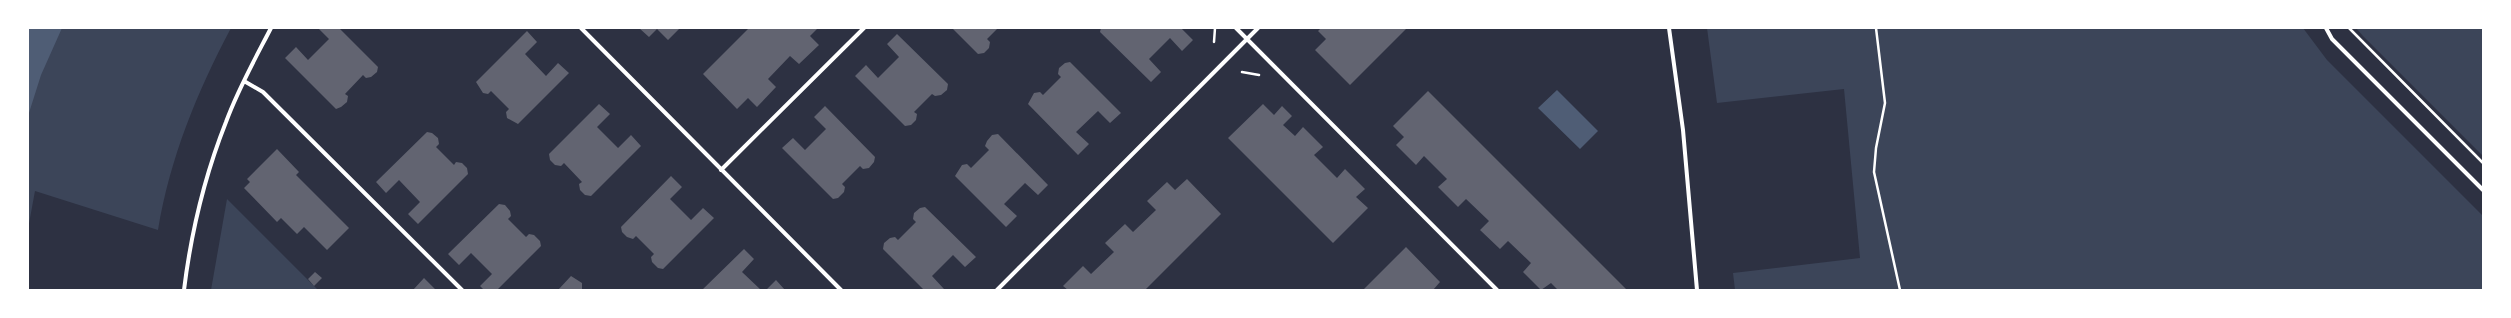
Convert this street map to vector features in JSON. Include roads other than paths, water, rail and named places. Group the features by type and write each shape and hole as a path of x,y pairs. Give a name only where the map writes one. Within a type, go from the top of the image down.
{"street":[{"path":"184,290 188,255 211,166 226,121 244,81 271,28"},
{"path":"581,28 841,290"},
{"path":"721,170 864,28"},
{"path":"1236,28 1497,290"},
{"path":"998,290 1258,28"},
{"path":"1669,28 1683,130 1697,290"},
{"path":"2326,28 2332,38 2483,190"},
{"path":"244,81 263,92 462,290"},
{"path":"1489,290 1493,286"}]}
